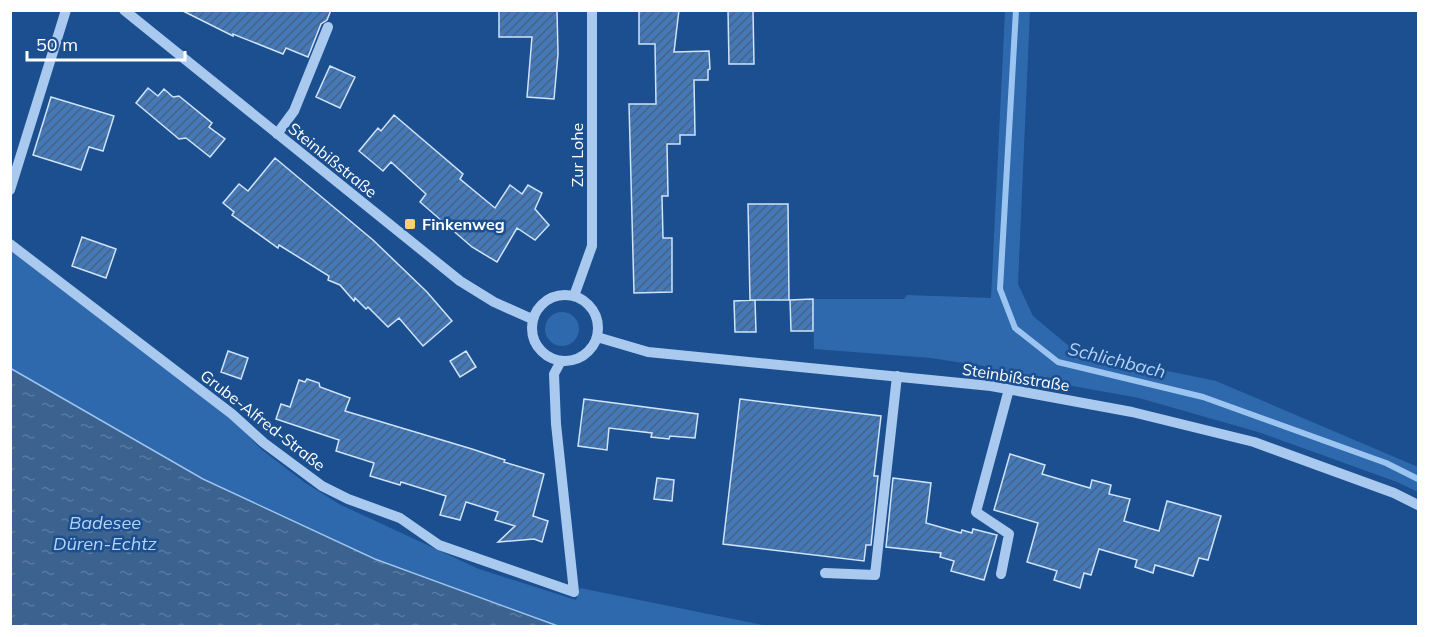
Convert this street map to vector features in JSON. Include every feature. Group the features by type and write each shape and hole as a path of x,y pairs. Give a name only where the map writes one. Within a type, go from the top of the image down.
{"street":[{"path":"10,190 66,10"},
{"name":"Steinbißstraße","path":"124,10 460,281 494,302 532,319"},
{"name":"Zur Lohe","path":"574,296 592,246 592,10"},
{"path":"277,134 294,111 328,27"},
{"name":"Grube-Alfred-Straße","path":"10,243 322,486 348,499 400,518 439,545 574,592 556,424 554,374 561,361"},
{"path":"561,295 574,296 585,302 594,312 598,324 597,337 592,348 584,356 561,361 547,357 536,347 531,333 532,319 538,307 548,299 561,295"},
{"name":"Steinbißstraße","path":"597,337 648,352 1009,389 1132,412 1254,442 1394,493 1419,505"},
{"path":"825,573 875,575 897,376"},
{"path":"1000,574 1009,534 976,512 1009,389"}],"shaded area":[{"path":"1005,11 1030,11 1018,284 1033,316 1076,352 1216,381 1418,467 1418,492 1397,482 1258,432 1139,398 989,371 989,367 931,358 814,349 813,299 904,299 907,295 991,298"},
{"path":"10,250 233,420 262,450 304,482 339,504 479,569 576,600 580,588 768,626 559,626 375,558 203,478 11,368"},
{"path":"562,312 574,317 579,329 574,341 562,346 550,341 545,329 550,317"}],"water":[{"name":"Badesee Düren-Echtz","path":"10,368 203,479 375,559 558,626 11,626"}],"building":[{"path":"181,10 331,10 327,20 321,24 308,57 286,48 283,54 233,34 233,36"},
{"path":"499,10 557,10 558,54 554,99 527,97 532,37 499,37"},
{"path":"679,10 674,52 709,51 710,69 708,80 694,80 695,135 680,135 680,144 667,144 668,196 662,196 663,238 672,238 672,292 634,293 629,104 656,104 655,44 639,44 639,11"},
{"path":"728,10 753,10 754,64 729,64"},
{"path":"330,66 355,77 340,108 316,97"},
{"path":"148,88 158,96 164,89 173,97 179,96 212,123 209,127 225,139 210,157 186,138 179,139 136,103"},
{"path":"51,97 114,116 103,151 89,147 81,170 33,155"},
{"path":"394,115 463,174 460,179 495,208 510,185 522,194 528,185 542,193 535,209 549,225 535,240 517,228 497,262 472,247 420,202 426,194 391,162 383,171 359,151 378,128 381,131"},
{"path":"275,158 373,240 427,292 452,321 423,346 399,318 388,327 368,307 366,309 355,298 354,301 340,285 328,280 329,276 279,245 278,248 232,215 234,212 223,203 239,184 248,191"},
{"path":"748,204 788,204 789,300 750,300"},
{"path":"82,237 116,249 106,278 72,266"},
{"path":"813,299 813,331 791,331 790,300"},
{"path":"755,300 756,332 735,332 734,301"},
{"path":"228,351 248,358 241,379 221,372"},
{"path":"466,351 476,367 460,377 450,361"},
{"path":"307,379 319,383 320,387 350,398 345,411 472,449 544,474 533,516 548,521 542,542 534,539 498,542 515,526 495,520 498,512 466,502 460,520 440,515 446,496 401,482 400,485 370,476 374,463 336,451 339,440 276,419 281,404 290,407 299,380 305,382"},
{"path":"584,399 698,414 695,438 651,437 652,433 609,428 607,450 578,446"},
{"path":"740,399 881,416 874,476 878,476 871,545 866,545 864,561 723,544"},
{"path":"1010,454 1045,465 1042,474 1090,488 1092,480 1111,485 1109,494 1130,499 1124,521 1159,531 1167,501 1221,516 1208,560 1199,558 1193,576 1155,565 1153,573 1135,567 1137,560 1099,549 1091,575 1084,573 1080,588 1054,580 1057,571 1027,562 1038,523 994,510"},
{"path":"657,478 674,480 672,501 654,499"},
{"path":"893,478 931,483 926,523 961,533 962,530 972,533 973,529 997,535 984,580 951,571 954,561 940,557 941,553 886,547"}],"waterway":[{"name":"Schlichbach","path":"1016,10 1000,289 1015,328 1058,362 1203,397 1386,463 1418,479"}],"place":[{"name":"Finkenweg","path":"410,224"}]}
